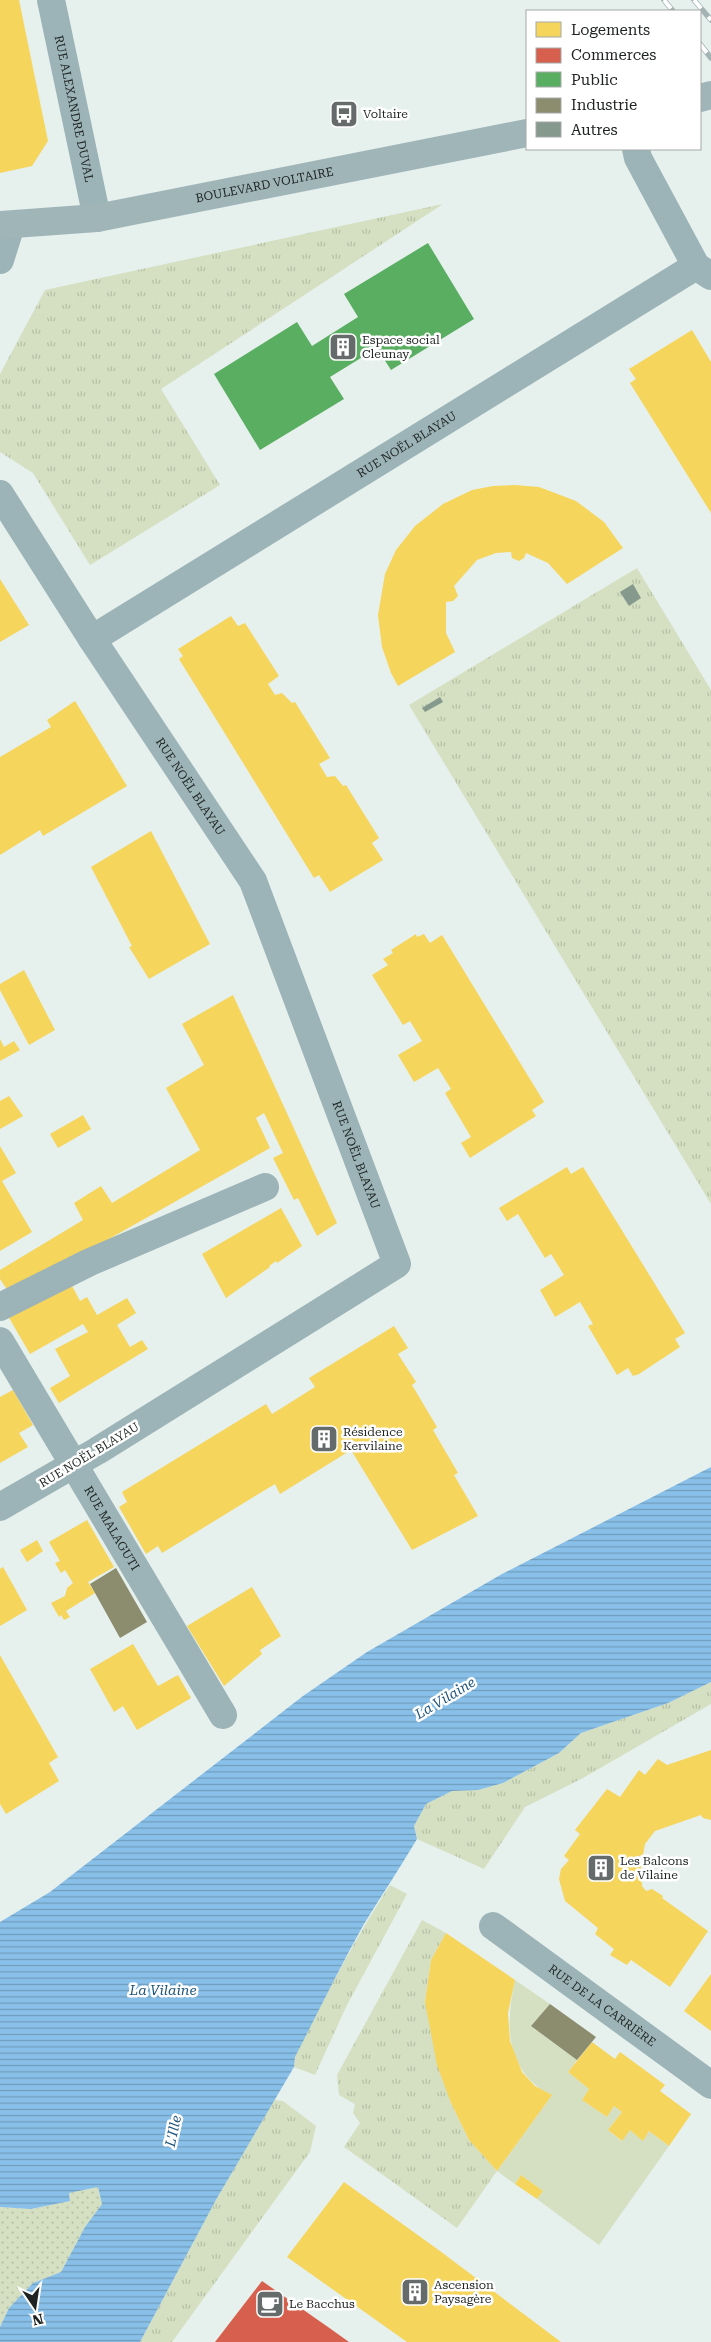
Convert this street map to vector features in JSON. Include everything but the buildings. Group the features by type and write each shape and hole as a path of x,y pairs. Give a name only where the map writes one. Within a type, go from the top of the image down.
{"main road":[{"name":"BOULEVARD VOLTAIRE","path":"6,225 97,218 526,133"}],"street":[{"name":"RUE ALEXANDRE DUVAL","path":"51,0 97,218"},
{"name":"RUE NOËL BLAYAU","path":"92,639 703,271 638,158 636,150"},
{"path":"0,260 6,225"},
{"name":"RUE NOËL BLAYAU","path":"0,494 92,639 252,881 397,1264 73,1466 0,1507"},
{"path":"0,1307 90,1262 264,1188"},
{"name":"RUE MALAGUTI","path":"0,1341 223,1715"},
{"name":"RUE DE LA CARRIÈRE","path":"493,1926 711,2085"}],"green space":[{"path":"443,204 161,389 220,485 90,565 33,473 0,452 0,374 45,290"},
{"path":"637,568 711,690 711,1204 409,705"},
{"path":"711,1682 711,1704 583,1778 525,1807 484,1869 417,1839 414,1826 426,1804 452,1791 478,1790 503,1783 559,1753 581,1733 668,1703"},
{"path":"390,1885 407,1894 346,2007 315,2075 294,2067 295,2057 328,1991"},
{"path":"422,1920 446,1933 431,1960 425,2002 451,2103 469,2140 497,2171 457,2228 344,2147 360,2123 353,2113 355,2104 339,2095 337,2075"},
{"path":"515,1980 550,2004 531,2026 577,2060 568,2072 589,2089 582,2100 607,2117 614,2106 622,2112 608,2130 621,2141 630,2130 643,2140 649,2131 669,2146 599,2245 537,2199 543,2191 521,2175 515,2184 497,2171 551,2096 536,2085 525,2073 517,2060 512,2046 510,2015"},
{"path":"274,2100 283,2101 316,2126 310,2152 172,2342 140,2342 217,2198"},
{"path":"98,2187 102,2204 85,2227 61,2272 33,2283 9,2308 0,2327 0,2207 31,2209 70,2201 69,2193"}],"water":[{"name":"La Vilaine","path":"711,1467 711,1682 668,1703 581,1733 559,1753 503,1783 478,1790 452,1791 426,1804 414,1826 417,1839 364,1924 295,2057 294,2067 217,2198 140,2342 0,2342 0,2327 9,2308 33,2283 61,2272 85,2227 102,2204 98,2187 69,2193 70,2201 31,2209 0,2207 0,1922 50,1892 303,1696 367,1652 502,1574"}],"railway":[{"path":"664,0 672,10"},
{"path":"694,0 711,20"},
{"path":"701,45 711,58"}],"place":[{"name":"Voltaire","path":"344,114"},
{"name":"Espace social Cleunay","path":"343,347"},
{"name":"Résidence Kervilaine","path":"324,1439"},
{"name":"Les Balcons de Vilaine","path":"601,1868"},
{"name":"Ascension Paysagère","path":"415,2292"},
{"name":"Le Bacchus","path":"270,2304"}],"water label":[{"name":"L'Ille","path":"173,2131"}]}
